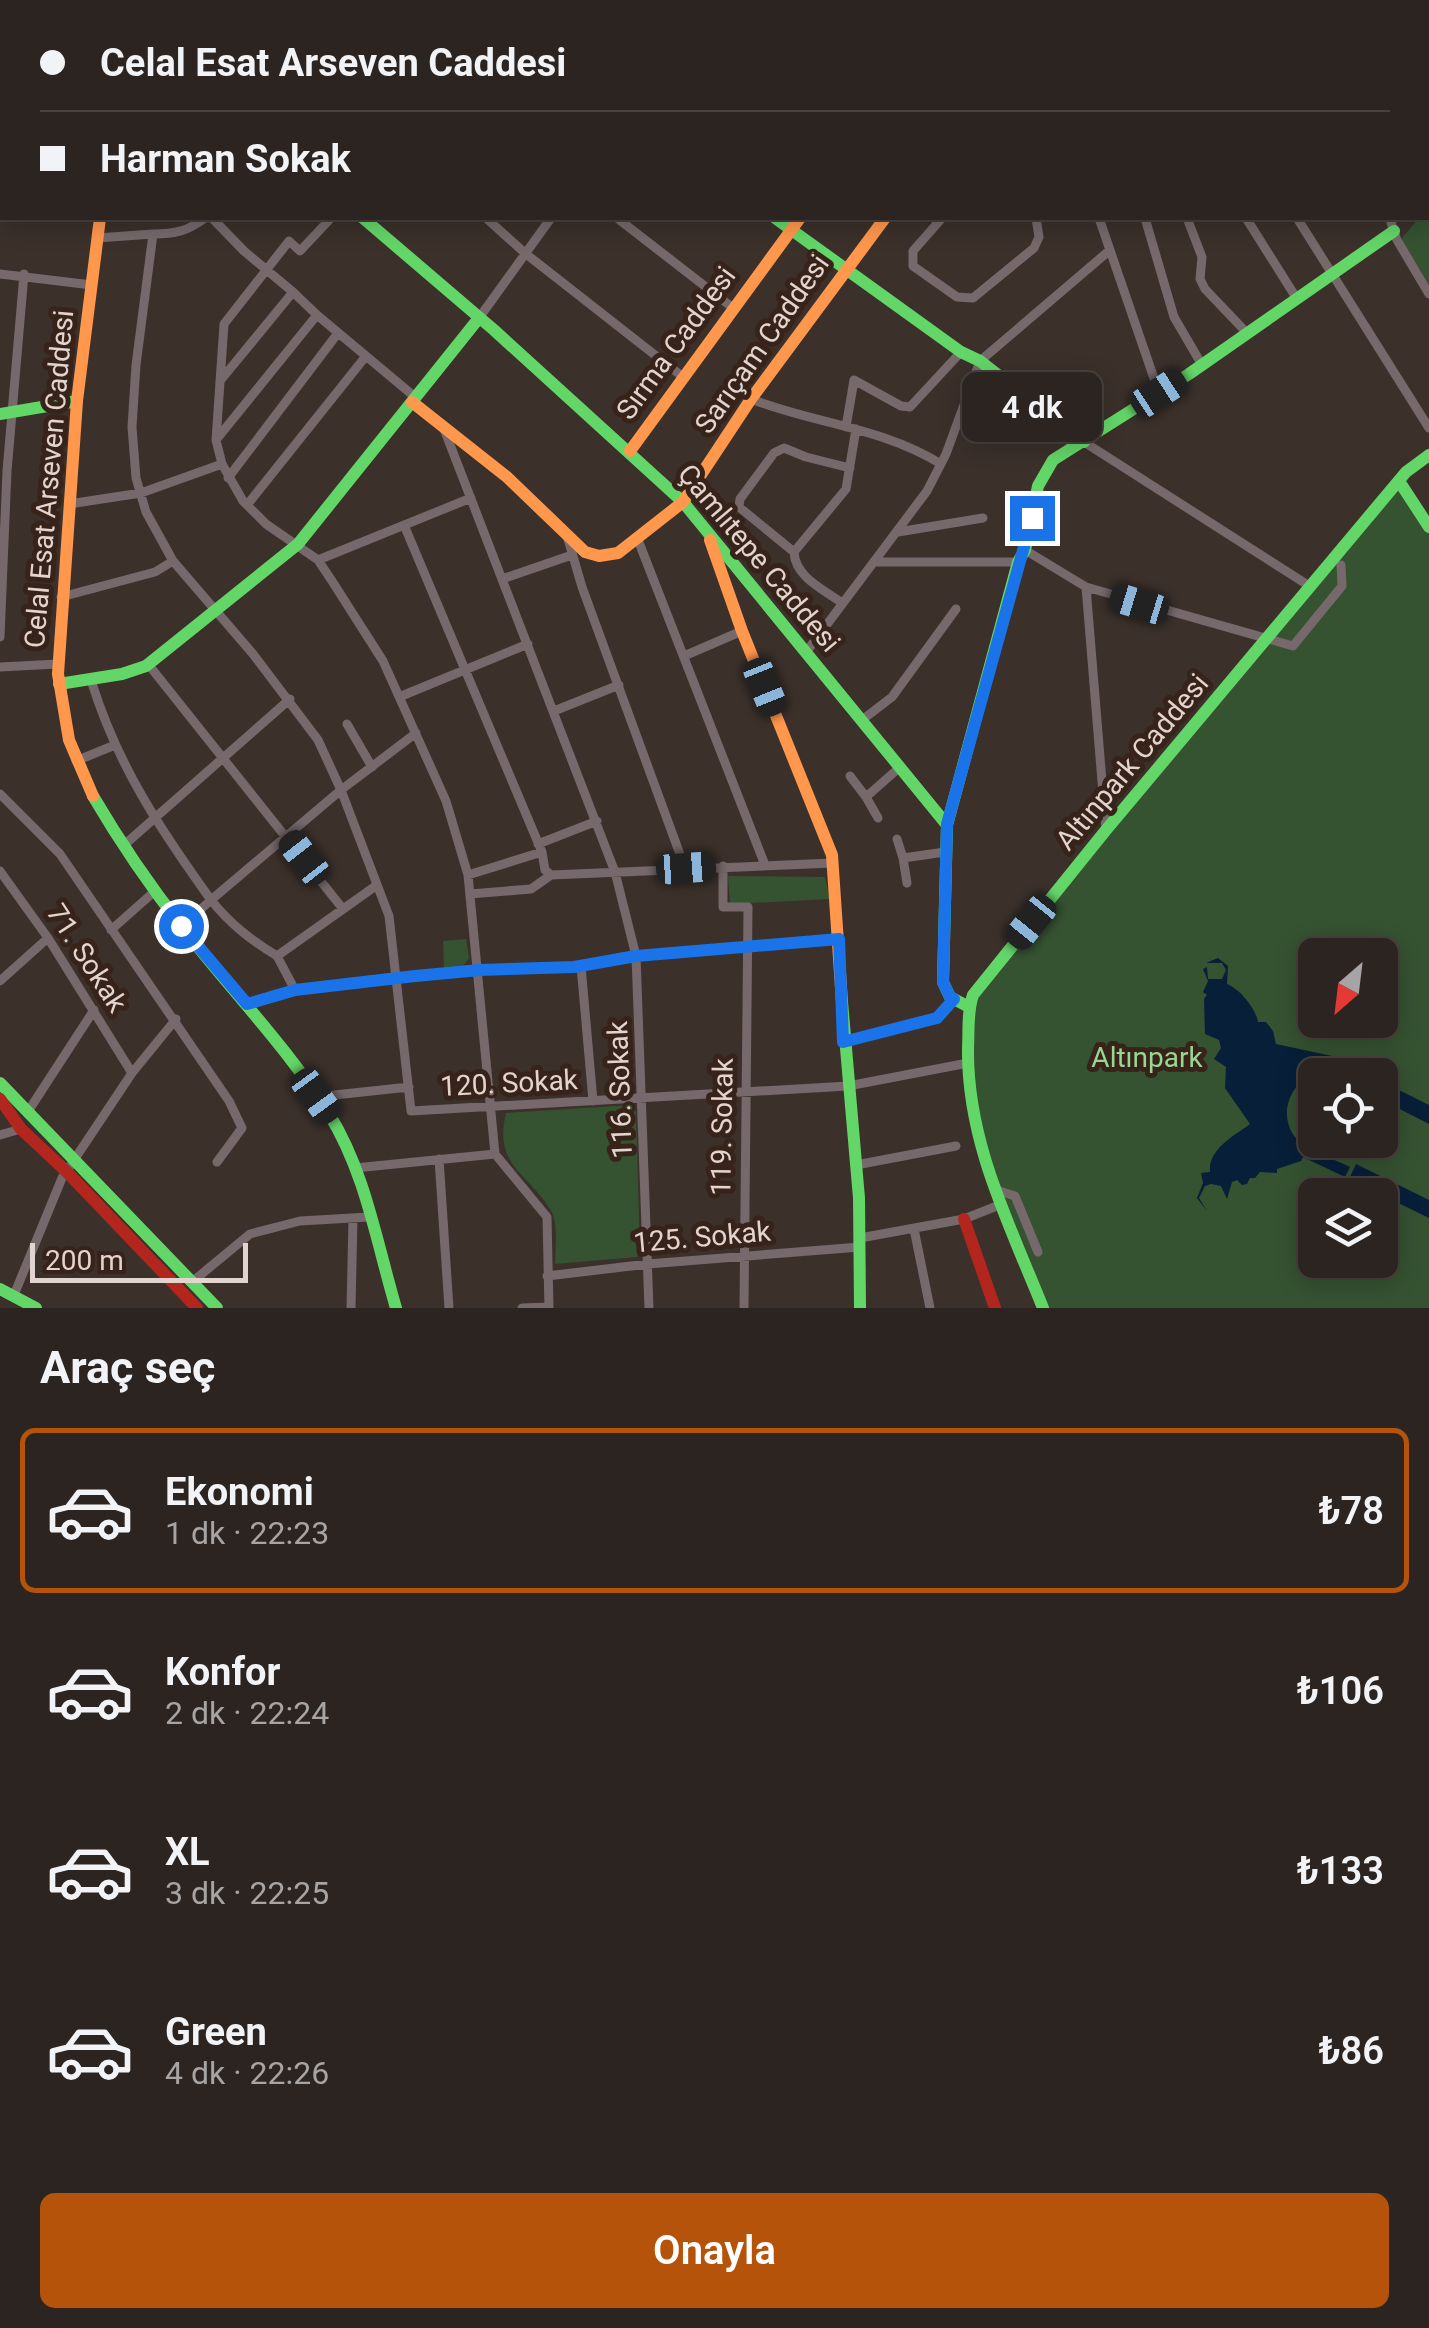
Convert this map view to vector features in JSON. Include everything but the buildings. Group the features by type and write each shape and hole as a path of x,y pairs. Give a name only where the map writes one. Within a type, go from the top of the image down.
{"street":[{"name":"Celal Esat Arseven Caddesi","path":"100,220 78,401 61,597 58,664 65,723 76,762 123,846 330,1115 355,1168 396,1308"},
{"path":"97,238 174,234 205,220"},
{"path":"211,220 443,427 507,477 585,552 599,556 618,552 638,540 765,865"},
{"path":"329,220 300,251 288,240 224,324 216,440 228,478 247,505 266,524 318,560 384,661 446,800 468,875 495,1154 547,1217 550,1308 522,1308"},
{"name":"Çamlıtepe Caddesi","path":"365,220 630,450 683,502 947,824"},
{"path":"488,220 682,378"},
{"path":"59,684 122,674 148,664 298,544 479,318 550,220"},
{"path":"620,220 732,308"},
{"name":"Sarıçam Caddesi","path":"638,540 683,502 751,399 883,220"},
{"path":"940,220 913,252 913,266 957,297 973,298 1034,248 1039,237 1036,220"},
{"path":"1101,220 1159,393"},
{"path":"1146,220 1174,318 1202,365"},
{"path":"1188,220 1202,258 1200,278 1205,289 1246,333"},
{"path":"1247,220 1297,299"},
{"path":"1298,220 1429,428"},
{"path":"795,223 846,268 980,362 1084,442 1311,587"},
{"name":"Sırma Caddesi","path":"630,450 795,223"},
{"path":"1043,1308 978,1143 970,1105 969,1007 950,997 943,982 947,824 1038,486 1053,460 1332,277 1394,224 1429,294"},
{"path":"154,234 132,416 136,478 146,512 172,561 290,700 318,740 389,916 409,1087 316,1096"},
{"path":"807,651 927,491 980,362 1110,250"},
{"path":"0,274 92,284"},
{"path":"0,637 6,413 24,274"},
{"path":"218,383 293,292"},
{"path":"216,440 316,315"},
{"path":"228,478 338,333"},
{"path":"842,603 800,573 794,563 794,552 846,489 854,380 910,408 961,352"},
{"path":"247,505 366,356"},
{"path":"751,399 912,446 941,464"},
{"path":"6,413 78,401"},
{"name":"116. Sokak","path":"443,427 616,872 636,956 649,1308"},
{"path":"794,552 738,508 740,499 774,452 784,448 850,468"},
{"name":"Altınpark Caddesi","path":"969,1007 984,980 1106,830 1400,481 1429,454"},
{"path":"69,504 140,493 222,464"},
{"path":"1400,481 1429,527"},
{"path":"318,560 471,498"},
{"path":"898,532 983,518"},
{"path":"404,525 540,848 545,870 551,875"},
{"path":"706,529 742,631 817,811 832,863 843,1042 856,1165 860,1308"},
{"path":"566,531 686,868"},
{"path":"502,579 572,555"},
{"path":"874,562 1021,556 1086,587 1293,646 1342,586 1341,565"},
{"path":"61,597 155,572 172,561"},
{"path":"1086,587 1106,830"},
{"path":"862,720 892,697 956,609"},
{"path":"684,656 742,631"},
{"path":"399,697 528,644"},
{"path":"0,667 58,664"},
{"path":"148,664 343,909"},
{"path":"91,680 115,745 153,819 226,920 278,956 295,990"},
{"path":"554,711 619,685"},
{"path":"123,846 290,700"},
{"path":"347,724 372,767"},
{"path":"181,926 341,790 416,733"},
{"path":"76,762 115,745"},
{"path":"866,796 900,766"},
{"path":"850,776 878,818"},
{"path":"0,794 60,854 229,1102 242,1128 217,1162"},
{"path":"468,875 597,822"},
{"path":"897,839 907,883"},
{"path":"903,858 945,852"},
{"path":"470,894 531,890 551,875 832,863"},
{"name":"119. Sokak","path":"723,866 723,908 748,907 744,1308"},
{"name":"71. Sokak","path":"0,871 48,938 132,1073"},
{"path":"278,956 377,885"},
{"path":"111,930 155,891"},
{"path":"0,981 48,938"},
{"path":"247,1004 295,990 396,978 581,966 636,956 839,939"},
{"path":"581,966 593,1101"},
{"path":"843,1042 937,1018 954,999"},
{"path":"28,1113 94,1010"},
{"path":"14,1295 50,1202 69,1167 132,1073 176,1019"},
{"name":"120. Sokak","path":"409,1087 411,1110 848,1086 968,1063"},
{"path":"0,1083 69,1167 197,1308"},
{"path":"0,1099 21,1129 69,1167 217,1308"},
{"path":"0,1135 21,1129"},
{"path":"856,1165 956,1146"},
{"path":"355,1168 495,1154"},
{"path":"439,1159 449,1308"},
{"path":"999,1197 1015,1196 1039,1252 1020,1251"},
{"name":"125. Sokak","path":"548,1276 860,1242 964,1220 999,1197"},
{"path":"351,1308 353,1218"},
{"path":"192,1282 250,1234 300,1221 369,1218"},
{"path":"964,1220 996,1308"},
{"path":"914,1229 930,1308"},
{"path":"0,1289 36,1308"}],"green space":[{"path":"1417,220 1429,220 1429,285 1401,239"},
{"name":"Altınpark","path":"1399,481 1429,527 1429,1308 1043,1308 970,1105 973,995"},
{"path":"728,876 825,877 830,899 730,904"},
{"path":"466,939 469,958 463,966 444,970 443,941"},
{"path":"631,1105 636,1112 640,1250 637,1257 555,1264 555,1221 508,1157 503,1131 506,1113"}],"water":[{"path":"1218,958 1228,966 1227,984 1247,1000 1258,1022 1266,1022 1276,1044 1336,1058 1298,1058 1298,1085 1287,1111 1301,1161 1277,1169 1277,1173 1260,1172 1247,1184 1232,1182 1227,1199 1221,1186 1205,1186 1199,1198 1207,1211 1197,1198 1203,1183 1201,1173 1210,1172 1218,1150 1250,1124 1225,1088 1226,1067 1214,1059 1221,1048 1219,1040 1205,1034 1207,995 1203,992 1208,981 1203,969 1207,967 1208,979 1222,979 1226,970 1222,963 1206,963"},
{"path":"1398,1090 1429,1105 1429,1124 1398,1108"},
{"path":"1305,1158 1330,1158 1350,1167 1345,1177"},
{"path":"1356,1164 1384,1178 1349,1178"},
{"path":"1398,1185 1429,1200 1429,1218 1398,1203"}],"traffic: fast":[{"path":"365,220 494,330 683,502 947,825 943,982 950,997 969,1007"},
{"path":"778,220 961,352 980,361 1084,442"},
{"path":"947,825 1018,562 1025,550 1038,486 1053,460 1189,374 1394,231"},
{"path":"59,684 146,666 298,544 479,318"},
{"path":"0,414 77,401"},
{"path":"1043,1308 982,1149 968,1049 973,995 1406,472 1429,455"},
{"path":"1399,481 1429,527"},
{"path":"93,796 159,896 277,1042 329,1114 361,1184 396,1308"},
{"path":"842,1002 859,1198 860,1308"},
{"path":"0,1083 217,1308"},
{"path":"0,1289 36,1308"}],"traffic: slow":[{"path":"93,796 69,740 58,674 77,401 100,220"},
{"path":"630,451 799,220"},
{"path":"412,402 507,477 585,552 599,556 618,553 683,502 751,399 884,220"},
{"path":"710,540 742,631 832,855 842,1002"}],"traffic: jam":[{"path":"0,1099 21,1129 197,1308"},
{"path":"964,1219 995,1308"}],"route":[{"path":"181,926 247,1004 295,990 415,976 574,967 636,956 839,939 843,1042 937,1018 954,999 943,982 947,824 1032,518"}]}
